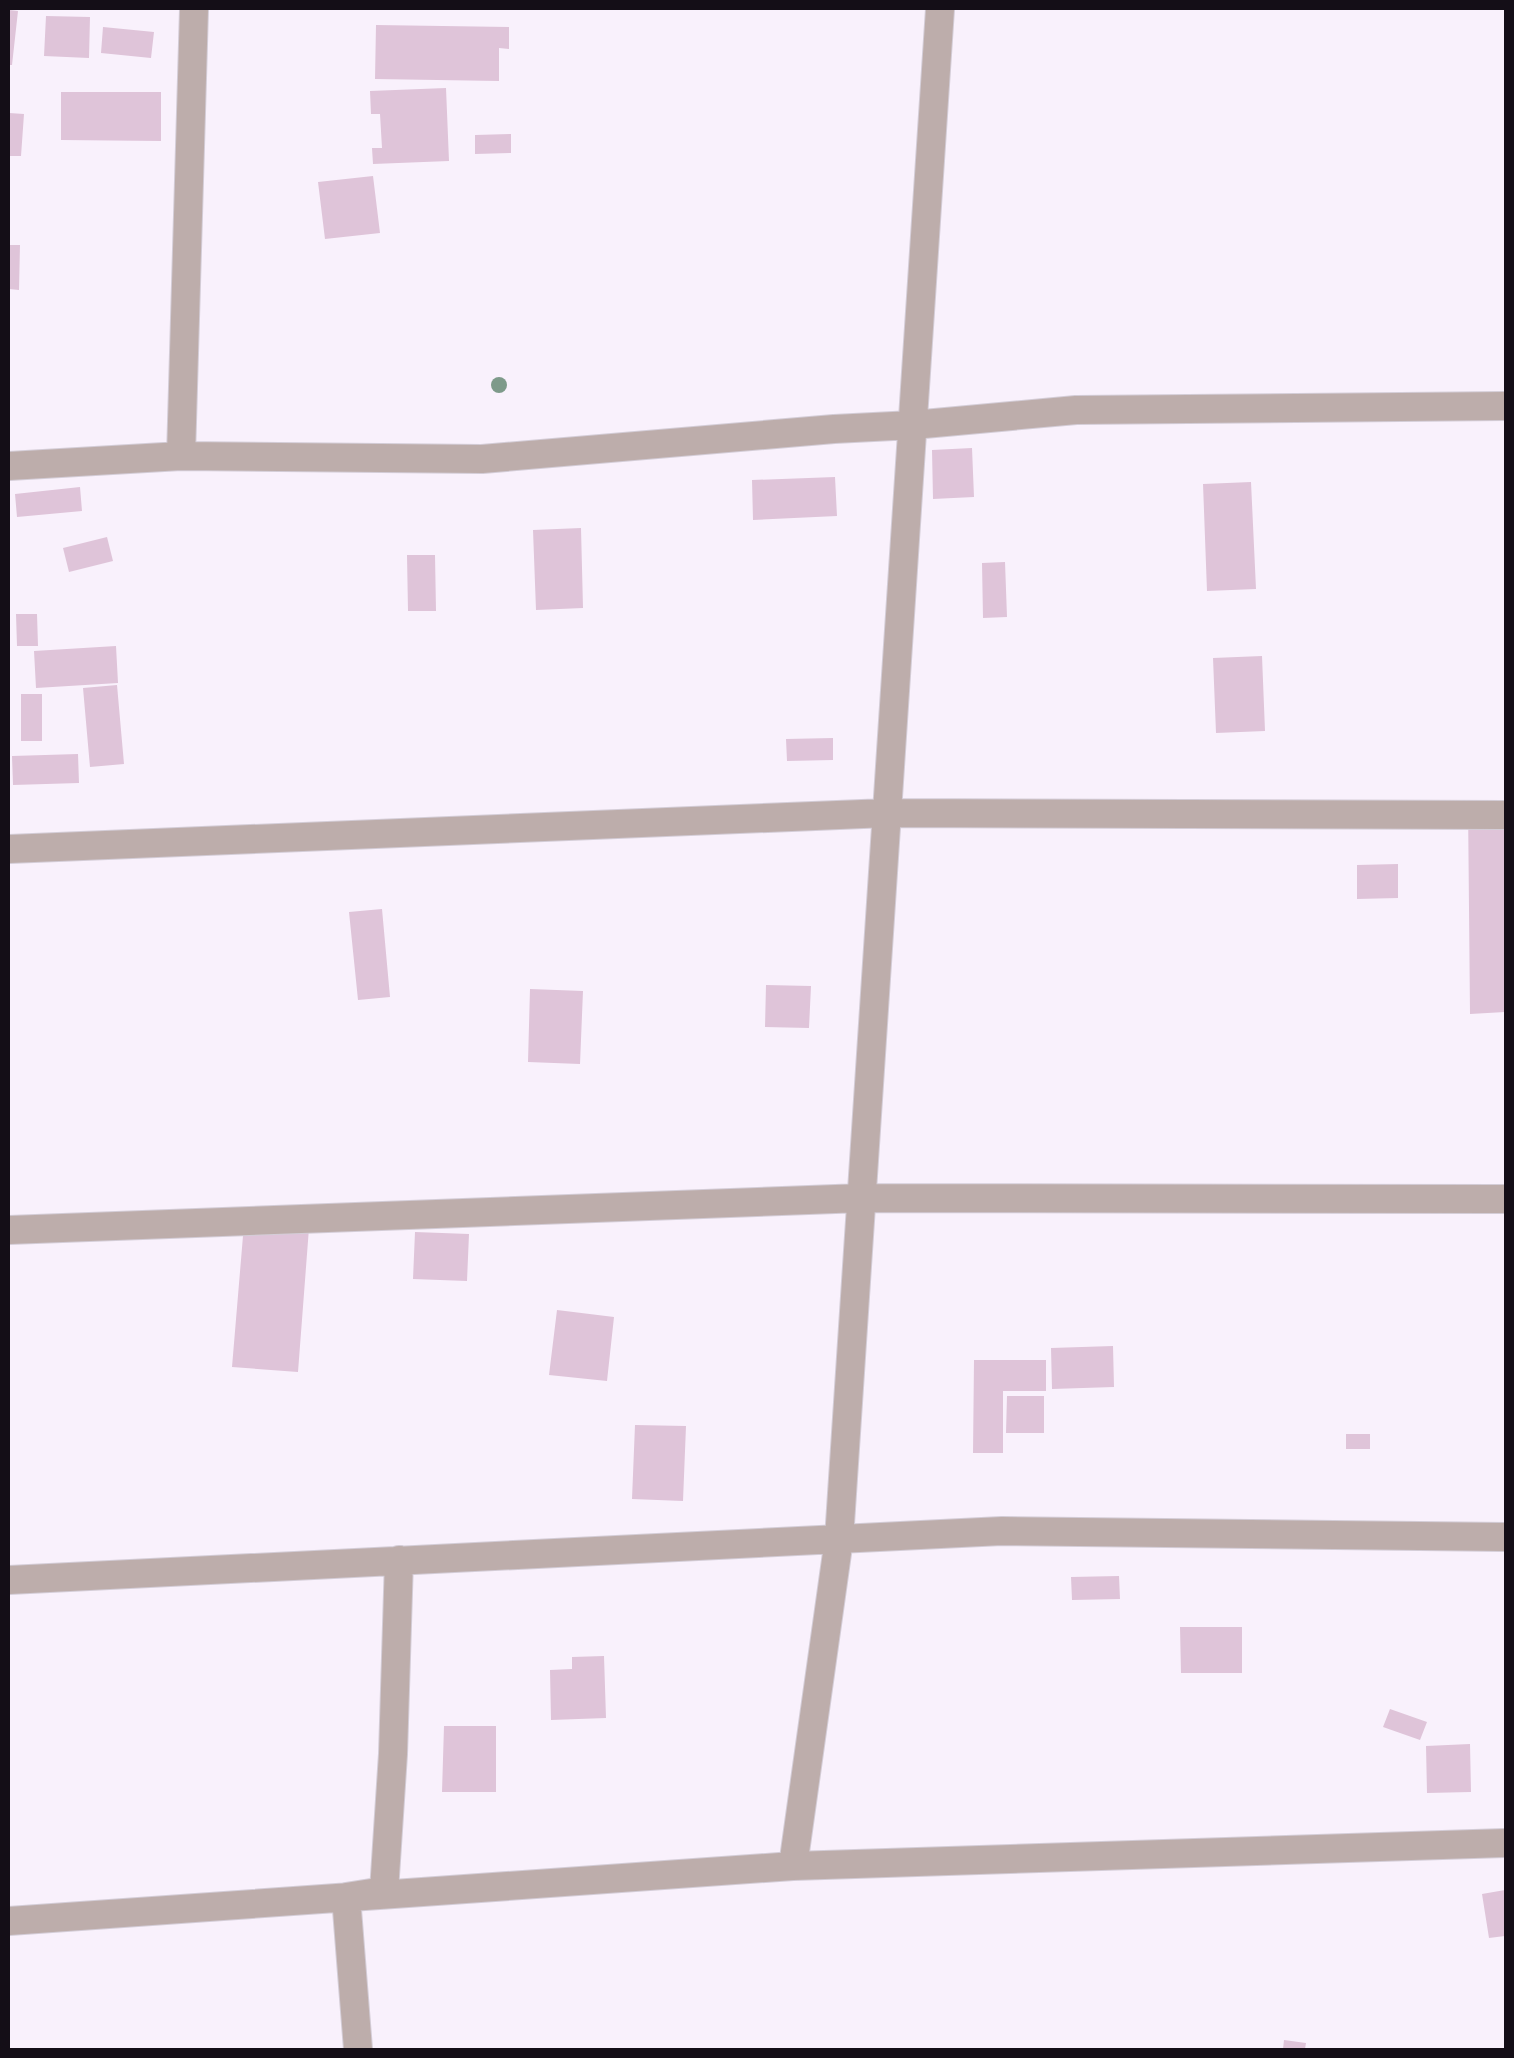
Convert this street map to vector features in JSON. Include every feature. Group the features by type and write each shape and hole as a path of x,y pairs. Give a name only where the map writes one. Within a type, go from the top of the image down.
{"street":[{"path":"180,456 194,9"},
{"path":"792,1866 839,1539 940,9"},
{"path":"9,466 180,456 482,459 824,430 913,425 1076,410 1505,406"},
{"path":"9,849 887,813 1505,815"},
{"path":"9,1230 862,1198 1505,1199"},
{"path":"9,1580 1002,1531 1505,1537"},
{"path":"346,1897 384,1890 393,1754 399,1560"},
{"path":"9,1921 792,1866 1505,1843"},
{"path":"346,1897 358,2049"}],"building":[{"path":"9,10 18,11 12,65 9,65"},
{"path":"46,16 90,17 89,58 44,56"},
{"path":"376,25 509,27 509,49 499,48 499,81 375,79"},
{"path":"103,27 154,32 151,58 101,53"},
{"path":"446,88 449,161 373,164 372,148 382,148 380,114 371,114 370,91"},
{"path":"61,92 161,92 161,141 61,140"},
{"path":"9,113 24,114 21,156 9,156"},
{"path":"511,134 511,153 475,154 475,135"},
{"path":"373,176 380,233 325,239 318,182"},
{"path":"9,245 20,245 19,290 9,289"},
{"path":"972,448 974,497 933,499 932,450"},
{"path":"835,477 837,516 753,520 752,480"},
{"path":"1251,482 1256,589 1207,591 1203,484"},
{"path":"80,487 82,511 17,517 15,494"},
{"path":"581,528 583,608 536,610 533,530"},
{"path":"107,537 113,561 69,572 63,548"},
{"path":"407,555 435,555 436,611 408,611"},
{"path":"1005,562 1007,617 983,618 982,563"},
{"path":"16,614 37,614 38,646 17,646"},
{"path":"116,646 118,683 36,688 34,651"},
{"path":"1262,656 1265,731 1216,733 1213,658"},
{"path":"117,685 124,764 90,767 83,688"},
{"path":"21,694 42,694 42,741 21,741"},
{"path":"833,738 833,760 787,761 786,739"},
{"path":"78,754 79,783 13,785 12,756"},
{"path":"1505,800 1505,1012 1470,1014 1468,803"},
{"path":"1398,864 1398,898 1357,899 1357,865"},
{"path":"382,909 390,997 358,1000 349,912"},
{"path":"766,985 811,986 809,1028 765,1027"},
{"path":"530,989 583,991 580,1064 528,1062"},
{"path":"244,1224 309,1228 298,1372 232,1367"},
{"path":"415,1232 469,1234 467,1281 413,1279"},
{"path":"557,1310 614,1317 607,1381 549,1375"},
{"path":"1113,1346 1114,1387 1052,1389 1051,1348"},
{"path":"974,1360 1046,1360 1046,1391 1003,1391 1003,1453 973,1453"},
{"path":"1007,1396 1044,1396 1044,1433 1006,1433"},
{"path":"635,1425 686,1426 683,1501 632,1499"},
{"path":"1346,1434 1370,1434 1370,1449 1346,1449"},
{"path":"1119,1576 1120,1599 1072,1600 1071,1577"},
{"path":"1180,1627 1242,1627 1242,1673 1181,1673"},
{"path":"604,1656 606,1718 551,1720 550,1670 572,1669 572,1657"},
{"path":"1390,1709 1427,1722 1420,1740 1383,1727"},
{"path":"444,1726 496,1726 496,1792 442,1792"},
{"path":"1470,1744 1471,1792 1427,1793 1426,1746"},
{"path":"1505,1890 1505,1936 1489,1938 1482,1894"},
{"path":"1284,2040 1306,2043 1305,2049 1283,2049"}]}
